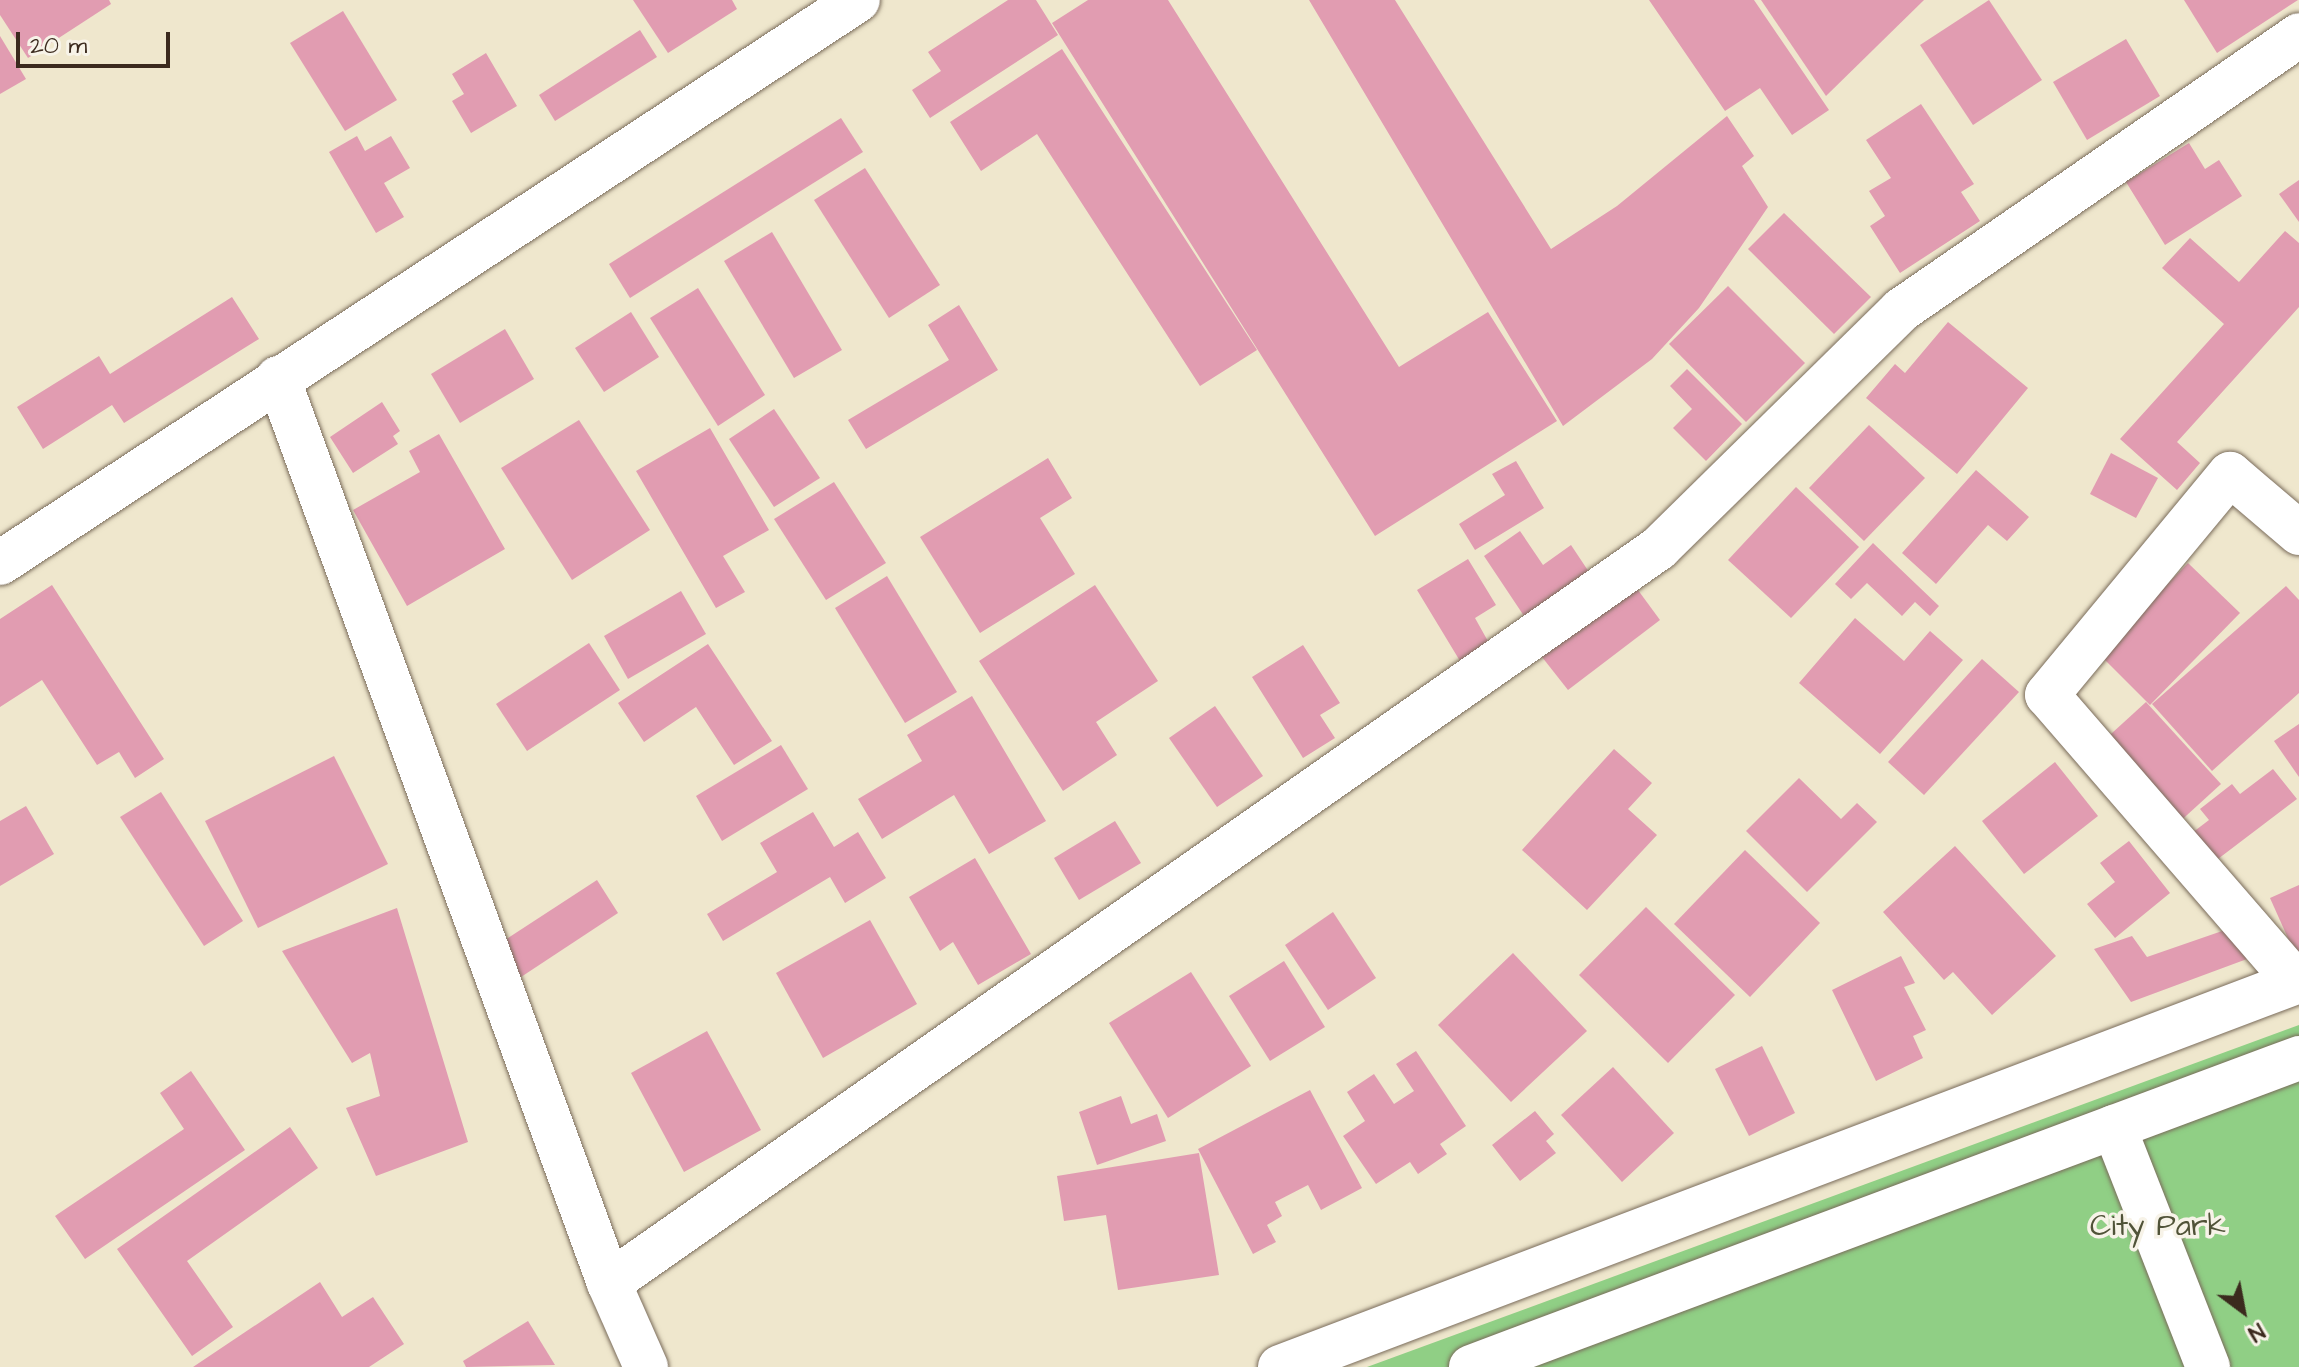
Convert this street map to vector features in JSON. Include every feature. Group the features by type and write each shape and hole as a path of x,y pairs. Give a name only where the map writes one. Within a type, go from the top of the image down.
{"street":[{"path":"0,563 858,0"},
{"path":"609,1283 1659,548 1901,310 2299,35"},
{"path":"278,378 609,1283 646,1367"},
{"path":"1280,1367 2298,982 2047,695 2230,474 2299,533"},
{"path":"1471,1367 2299,1058"},
{"path":"2114,1127 2208,1367"}],"green space":[{"name":"City Park","path":"2299,1025 2299,1367 1367,1367"}],"building":[{"path":"0,0 109,0 111,4 28,58 0,15"},
{"path":"633,0 732,0 737,9 668,53"},
{"path":"1008,0 1036,0 1058,35 930,118 912,90 941,71 928,52"},
{"path":"1088,0 1168,0 1399,367 1488,312 1557,421 1375,536 1052,23"},
{"path":"1309,0 1395,0 1551,249 1617,206 1727,116 1754,156 1742,166 1768,207 1699,308 1652,359 1563,426"},
{"path":"1649,0 1754,0 1829,110 1792,135 1760,88 1725,111"},
{"path":"1761,0 1924,0 1826,96"},
{"path":"1989,0 2042,80 1973,125 1920,45"},
{"path":"2184,0 2298,0 2217,53"},
{"path":"343,11 397,100 345,131 290,43"},
{"path":"640,30 657,57 555,121 539,95"},
{"path":"0,36 26,79 0,94"},
{"path":"2126,39 2160,96 2087,140 2053,82"},
{"path":"1062,49 1257,350 1200,386 1037,134 981,171 950,122"},
{"path":"486,53 517,106 471,133 452,101 464,94 452,74"},
{"path":"1921,104 1974,184 1961,192 1980,221 1900,273 1870,226 1885,216 1869,191 1891,178 1866,140"},
{"path":"841,118 863,152 630,298 609,264"},
{"path":"357,136 365,151 391,136 410,168 384,183 404,217 376,233 329,152"},
{"path":"2189,143 2205,169 2219,160 2242,196 2165,245 2126,182"},
{"path":"865,168 940,285 889,318 814,200"},
{"path":"2299,180 2299,222 2279,194"},
{"path":"1784,213 1871,297 1834,334 1748,249"},
{"path":"2285,231 2299,243 2299,307 2177,442 2200,463 2177,490 2120,439 2224,324 2162,268 2190,238 2239,282"},
{"path":"772,232 842,350 794,378 724,261"},
{"path":"1728,286 1805,363 1746,422 1669,344"},
{"path":"698,288 765,395 718,426 650,318"},
{"path":"232,297 259,339 124,423 112,405 43,449 17,407 99,356 110,374"},
{"path":"959,305 998,370 866,449 848,420 949,360 928,325"},
{"path":"631,312 659,357 604,392 575,348"},
{"path":"1948,322 2028,388 1957,474 1866,398 1895,364 1905,373"},
{"path":"505,329 534,379 460,423 431,374"},
{"path":"1687,369 1742,424 1706,461 1673,428 1692,409 1670,386"},
{"path":"382,402 400,431 393,436 398,444 353,473 330,437"},
{"path":"774,409 820,478 774,507 729,439"},
{"path":"579,420 650,530 572,580 501,468"},
{"path":"1869,425 1925,478 1864,541 1809,488"},
{"path":"710,428 769,530 723,556 745,592 716,608 636,471"},
{"path":"439,434 505,549 407,606 353,510 420,472 409,451"},
{"path":"2111,453 2158,478 2136,518 2090,494"},
{"path":"1048,458 1072,498 1040,518 1075,574 980,633 920,537"},
{"path":"1516,461 1544,508 1475,550 1459,524 1505,495 1492,474"},
{"path":"1976,470 2029,517 2007,541 1988,525 1936,584 1902,553"},
{"path":"834,482 886,563 826,600 774,519"},
{"path":"1796,487 1859,547 1791,618 1728,560"},
{"path":"1520,531 1543,565 1571,545 1589,572 1524,616 1484,556"},
{"path":"1873,543 1939,606 1930,616 1915,602 1902,616 1867,583 1851,599 1835,584"},
{"path":"1468,559 1496,605 1475,618 1489,643 1460,661 1417,590"},
{"path":"2188,563 2240,613 2150,705 2099,654"},
{"path":"887,576 957,692 905,723 835,608"},
{"path":"52,585 164,759 135,778 119,752 97,765 42,680 0,707 0,619"},
{"path":"1095,585 1158,681 1096,722 1117,755 1063,791 979,661"},
{"path":"1635,586 1660,620 1568,690 1542,657"},
{"path":"2286,586 2299,600 2299,693 2212,771 2152,704"},
{"path":"681,591 706,634 628,679 604,636"},
{"path":"1855,618 1904,661 1930,631 1963,660 1880,754 1799,683"},
{"path":"589,643 620,690 527,751 496,704"},
{"path":"708,644 772,741 734,765 696,707 644,742 618,703"},
{"path":"1303,645 1340,703 1320,715 1335,738 1303,758 1252,677"},
{"path":"1982,659 2019,692 1924,795 1888,762"},
{"path":"972,696 1046,821 989,854 954,795 882,839 858,799 922,761 907,735"},
{"path":"2146,702 2221,784 2175,826 2100,744"},
{"path":"1215,706 1263,776 1217,807 1169,738"},
{"path":"2299,724 2299,777 2274,741"},
{"path":"781,745 808,789 722,841 696,796"},
{"path":"1614,749 1652,783 1628,809 1657,835 1587,910 1522,850"},
{"path":"334,756 388,864 258,928 205,821"},
{"path":"2055,762 2098,816 2024,874 1982,821"},
{"path":"2273,769 2297,799 2210,865 2188,836 2209,820 2200,809 2232,784 2240,794"},
{"path":"1799,778 1841,819 1857,803 1877,822 1807,892 1746,831"},
{"path":"161,792 243,921 204,946 120,817"},
{"path":"26,806 54,854 0,886 0,821"},
{"path":"813,812 834,847 858,832 886,878 845,903 830,877 723,941 707,914 777,872 760,843"},
{"path":"1115,821 1141,863 1079,900 1054,858"},
{"path":"2129,841 2170,893 2115,938 2087,904 2115,882 2100,863"},
{"path":"1955,846 2056,956 1992,1015 1953,972 1944,980 1883,912"},
{"path":"1745,850 1820,923 1750,997 1674,924"},
{"path":"975,858 1031,954 978,985 953,942 940,951 909,897"},
{"path":"597,880 618,913 521,977 499,944"},
{"path":"2299,885 2299,955 2296,956 2270,898"},
{"path":"1646,907 1735,995 1668,1063 1579,975"},
{"path":"397,908 468,1142 376,1176 346,1108 380,1096 370,1053 352,1063 282,951"},
{"path":"1333,912 1376,978 1328,1010 1285,945"},
{"path":"870,920 917,1004 823,1058 776,973"},
{"path":"2225,930 2247,959 2131,1002 2094,949 2132,936 2147,957"},
{"path":"1513,953 1587,1031 1511,1102 1438,1025"},
{"path":"1901,956 1915,983 1904,987 1926,1030 1913,1036 1923,1058 1876,1081 1832,990"},
{"path":"1284,961 1325,1027 1270,1061 1229,996"},
{"path":"1191,972 1251,1066 1168,1118 1109,1023"},
{"path":"707,1031 761,1130 684,1172 631,1073"},
{"path":"1762,1046 1795,1113 1749,1136 1715,1069"},
{"path":"1416,1051 1466,1126 1440,1144 1447,1154 1418,1174 1410,1162 1376,1184 1343,1136 1365,1121 1347,1092 1374,1074 1394,1104 1414,1091 1396,1064"},
{"path":"1613,1067 1674,1133 1622,1182 1561,1115"},
{"path":"191,1071 245,1150 85,1259 55,1216 184,1129 160,1093"},
{"path":"1310,1090 1362,1188 1321,1210 1308,1185 1275,1202 1282,1216 1267,1225 1276,1242 1253,1254 1198,1149"},
{"path":"1121,1096 1131,1124 1157,1114 1166,1141 1097,1165 1079,1112"},
{"path":"1535,1111 1554,1134 1546,1141 1556,1153 1520,1181 1492,1145"},
{"path":"290,1127 318,1168 187,1261 233,1327 192,1356 117,1249"},
{"path":"1199,1153 1219,1275 1118,1290 1106,1215 1064,1221 1057,1176"},
{"path":"320,1282 342,1317 373,1297 404,1344 369,1367 193,1367"},
{"path":"528,1321 555,1365 466,1367 463,1361"}]}
